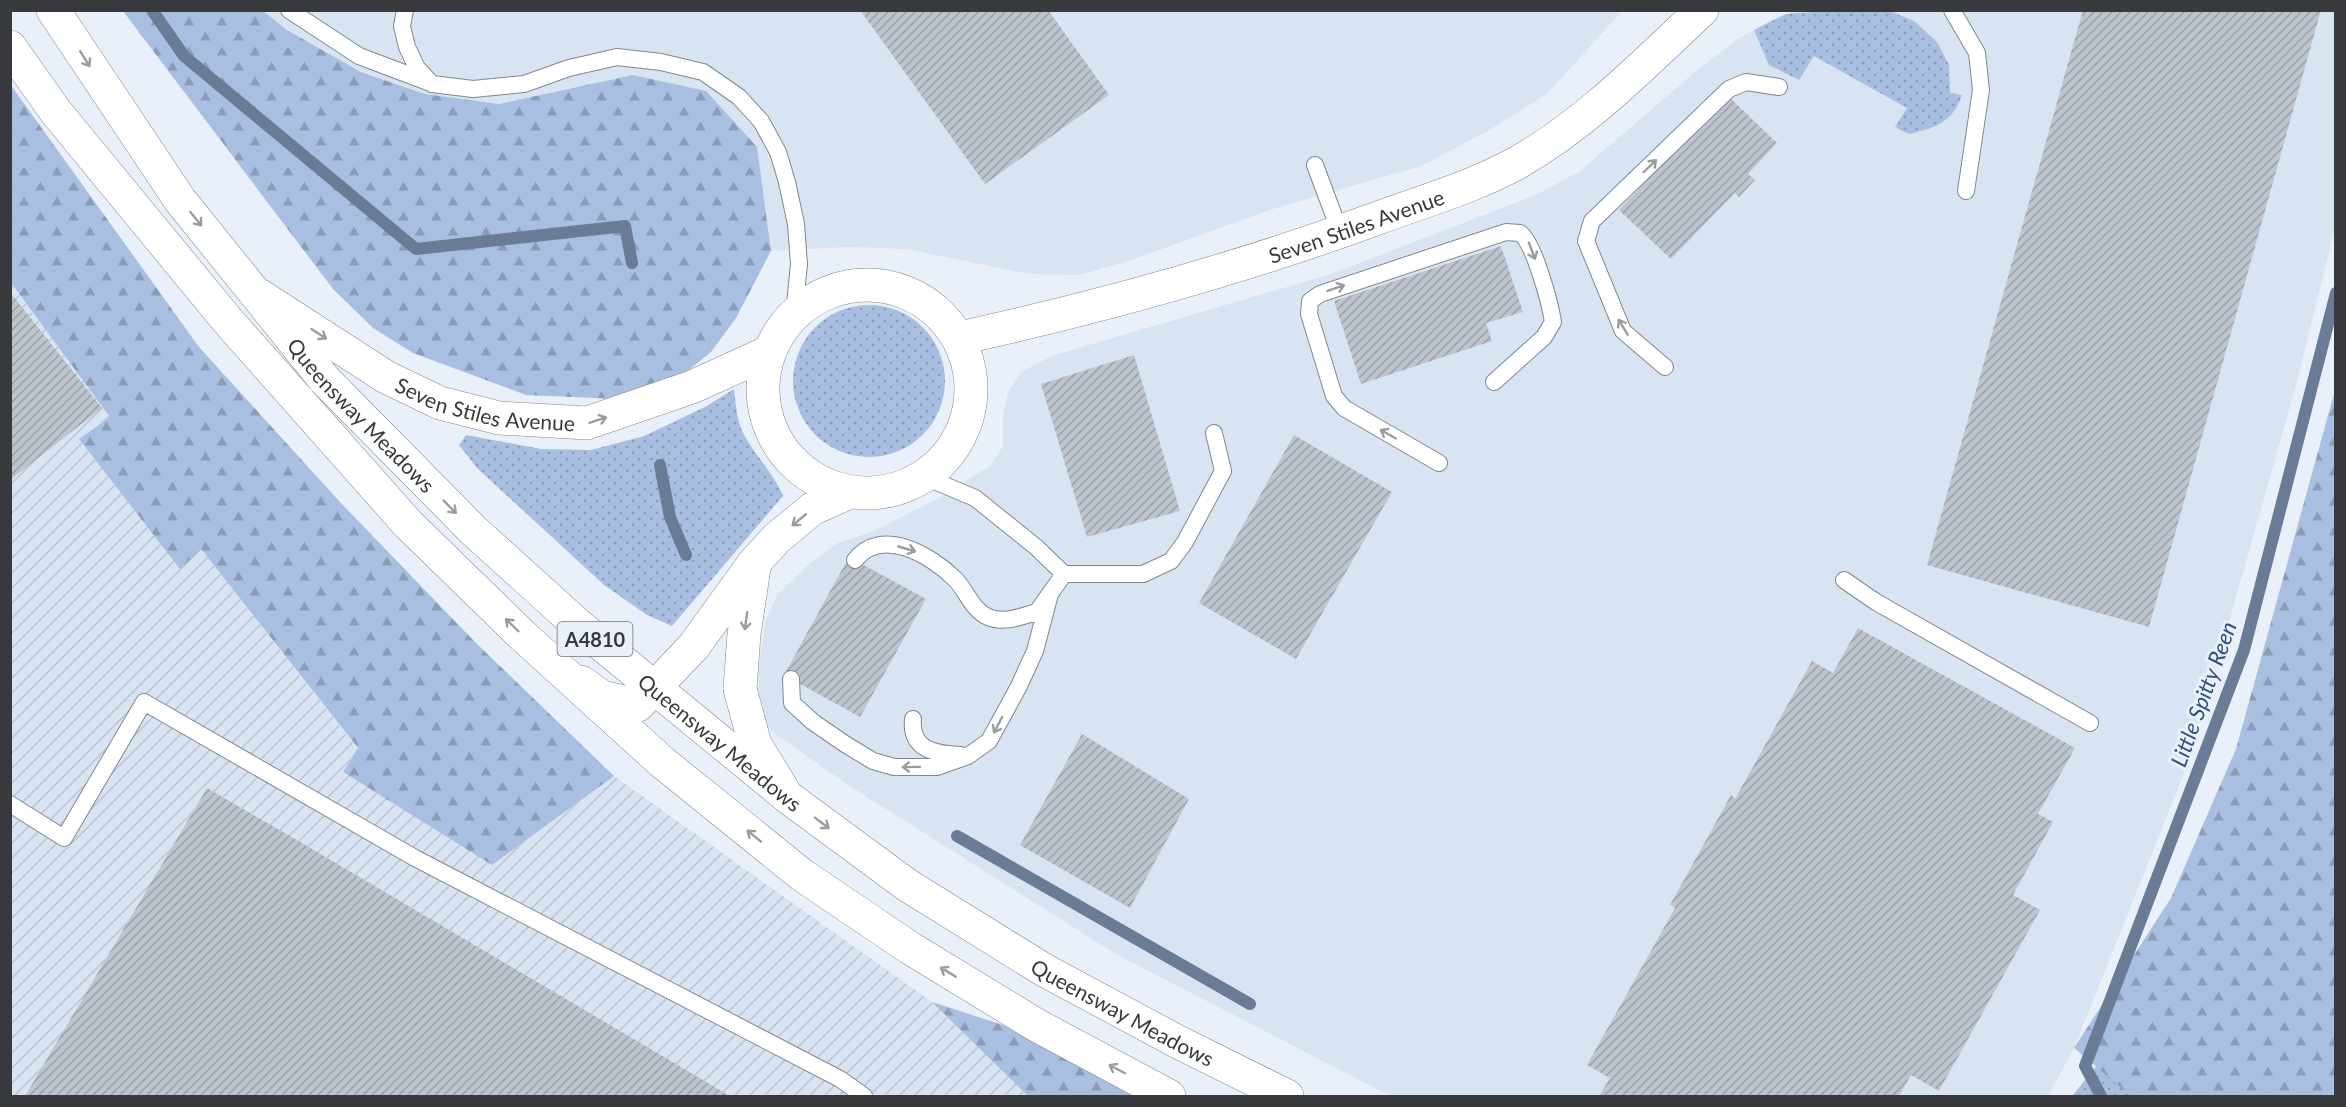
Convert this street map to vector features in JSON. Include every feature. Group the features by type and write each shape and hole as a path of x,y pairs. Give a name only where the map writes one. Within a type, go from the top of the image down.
{"main road":[{"name":"Queensway Meadows","path":"53,10 180,200 324,379 473,530 578,625 789,798 907,885 1044,970 1180,1043 1287,1096"},
{"name":"Seven Stiles Avenue","path":"960,338 1087,309 1341,232 1480,181 1516,163 1555,138 1624,84 1702,10"},
{"name":"Queensway Meadows","path":"10,47 56,112 228,321 408,524 542,653 662,762 802,875 910,948 1038,1026 1168,1096"},
{"path":"883,285 914,295 940,313 960,338 970,368 972,399 964,429 948,456 925,477 901,488 876,494 850,492 825,485 803,471 784,452 774,436 763,400 763,381 769,352 779,332 794,315 820,295 850,286 883,285"},
{"name":"Seven Stiles Avenue","path":"253,291 386,377 440,403 499,418 587,423 692,387 769,352"},
{"path":"542,653 602,698 638,705 694,646 754,563 777,538 812,509 850,492"},
{"path":"754,563 744,634 740,689 754,744 789,798"}],"lane":[{"path":"289,10 359,56 432,84 473,89 524,84 569,68 617,57 662,62 703,72 739,97 761,121 778,152 788,182 796,224 799,264 794,315"},
{"path":"302,10 315,28"},
{"path":"405,10 402,26 407,47 417,68 432,84"},
{"path":"1952,10 1977,53 1981,90 1966,191"},
{"path":"1665,367 1623,331 1586,241 1592,221 1729,89 1746,82 1779,87"},
{"path":"1315,165 1341,232"},
{"path":"1439,463 1344,408 1334,396 1309,314 1310,301 1320,294 1506,232 1520,233 1530,244 1553,322 1544,337 1494,382"},
{"path":"925,477 975,498 1036,547 1064,574 1143,574 1171,561 1185,542 1223,471 1214,433"},
{"path":"855,560 862,551 885,543 920,553 955,579 976,609 988,617 1001,621 1037,612 1064,574"},
{"path":"1844,580 1876,602 2090,723"},
{"path":"791,679 792,703 813,722 873,761 894,767 937,767 968,756 989,741 1035,651 1050,594"},
{"path":"10,804 64,838 144,702 415,858 840,1079 864,1096"},
{"path":"913,718 912,731 919,745 940,754 968,756"}],"shaded area":[{"path":"1796,10 2335,11 2335,228 2295,389 2191,756 2074,1048 2048,1096 1390,1096 1114,953 848,785 771,731 758,707 759,665 765,622 777,595 808,565 838,543 874,531 939,498 991,465 1003,446 1003,415 1008,392 1020,374 1055,355 1331,274 1536,195 1580,171 1696,71 1736,40 1771,20"},
{"path":"263,11 1622,11 1547,94 1486,132 1421,166 1273,209 1131,260 1080,275 1029,274 911,250 847,247 771,251 766,210 633,75 499,104 425,94 361,72 287,30"},
{"path":"10,283 111,417 79,439 180,568 200,548 358,749 343,772 492,864 614,776 932,1002 1029,1096 11,1096"}],"green space":[{"path":"123,11 263,11 287,30 361,72 425,94 499,104 633,75 706,91 757,147 771,251 736,318 711,352 675,381 617,399 526,395 413,353 373,328 333,289"},
{"path":"1826,11 1892,12 1914,21 1937,42 1949,65 1950,93 1962,95 1948,118 1942,123 1909,134 1895,127 1907,108 1814,56 1799,80 1769,65 1754,30 1786,14"},
{"path":"10,84 199,347 340,502 474,641 614,776 492,865 343,772 358,748 201,549 180,569 79,439 110,417 11,283"},
{"path":"869,305 884,306 898,311 923,327 939,352 944,366 944,396 939,410 923,435 898,451 884,456 869,457 854,456 840,451 815,435 799,410 794,396 793,381 794,366 799,352 815,327 840,311 854,306"},
{"path":"734,389 741,428 783,496 672,626 647,615 604,585 477,468 459,445 466,435 541,449 591,450 644,436 705,407"},
{"path":"2335,390 2335,1096 2131,1096 2074,1048 2171,898 2236,749"},
{"path":"932,1002 1006,1026 1133,1096 1028,1096"},
{"path":"2099,1063 2135,1096 2072,1096"}],"building":[{"path":"860,10 1048,10 1109,95 985,184"},
{"path":"2083,10 2321,10 2149,627 1927,565"},
{"path":"1728,96 1777,143 1748,174 1755,180 1739,197 1735,193 1671,259 1619,210"},
{"path":"1501,246 1523,312 1486,323 1492,341 1361,384 1334,301"},
{"path":"10,292 102,408 10,480"},
{"path":"1134,355 1180,511 1087,537 1041,384"},
{"path":"1294,435 1392,492 1296,659 1199,603"},
{"path":"849,557 926,599 860,717 784,675"},
{"path":"1858,628 2075,748 2038,814 2053,822 2013,895 2040,910 1939,1091 1911,1075 1899,1096 1599,1096 1610,1078 1587,1065 1675,908 1670,905 1731,795 1735,799 1812,661 1833,673"},
{"path":"1082,734 1189,799 1130,908 1020,845"},
{"path":"207,788 307,846 730,1096 25,1096"}],"waterway":[{"path":"152,10 184,56 416,249 625,226 632,263"},
{"name":"Little Spitty Reen","path":"2101,1096 2085,1066 2244,650 2336,293"},
{"path":"660,465 670,517 686,555"},
{"path":"957,836 1250,1004"}]}
